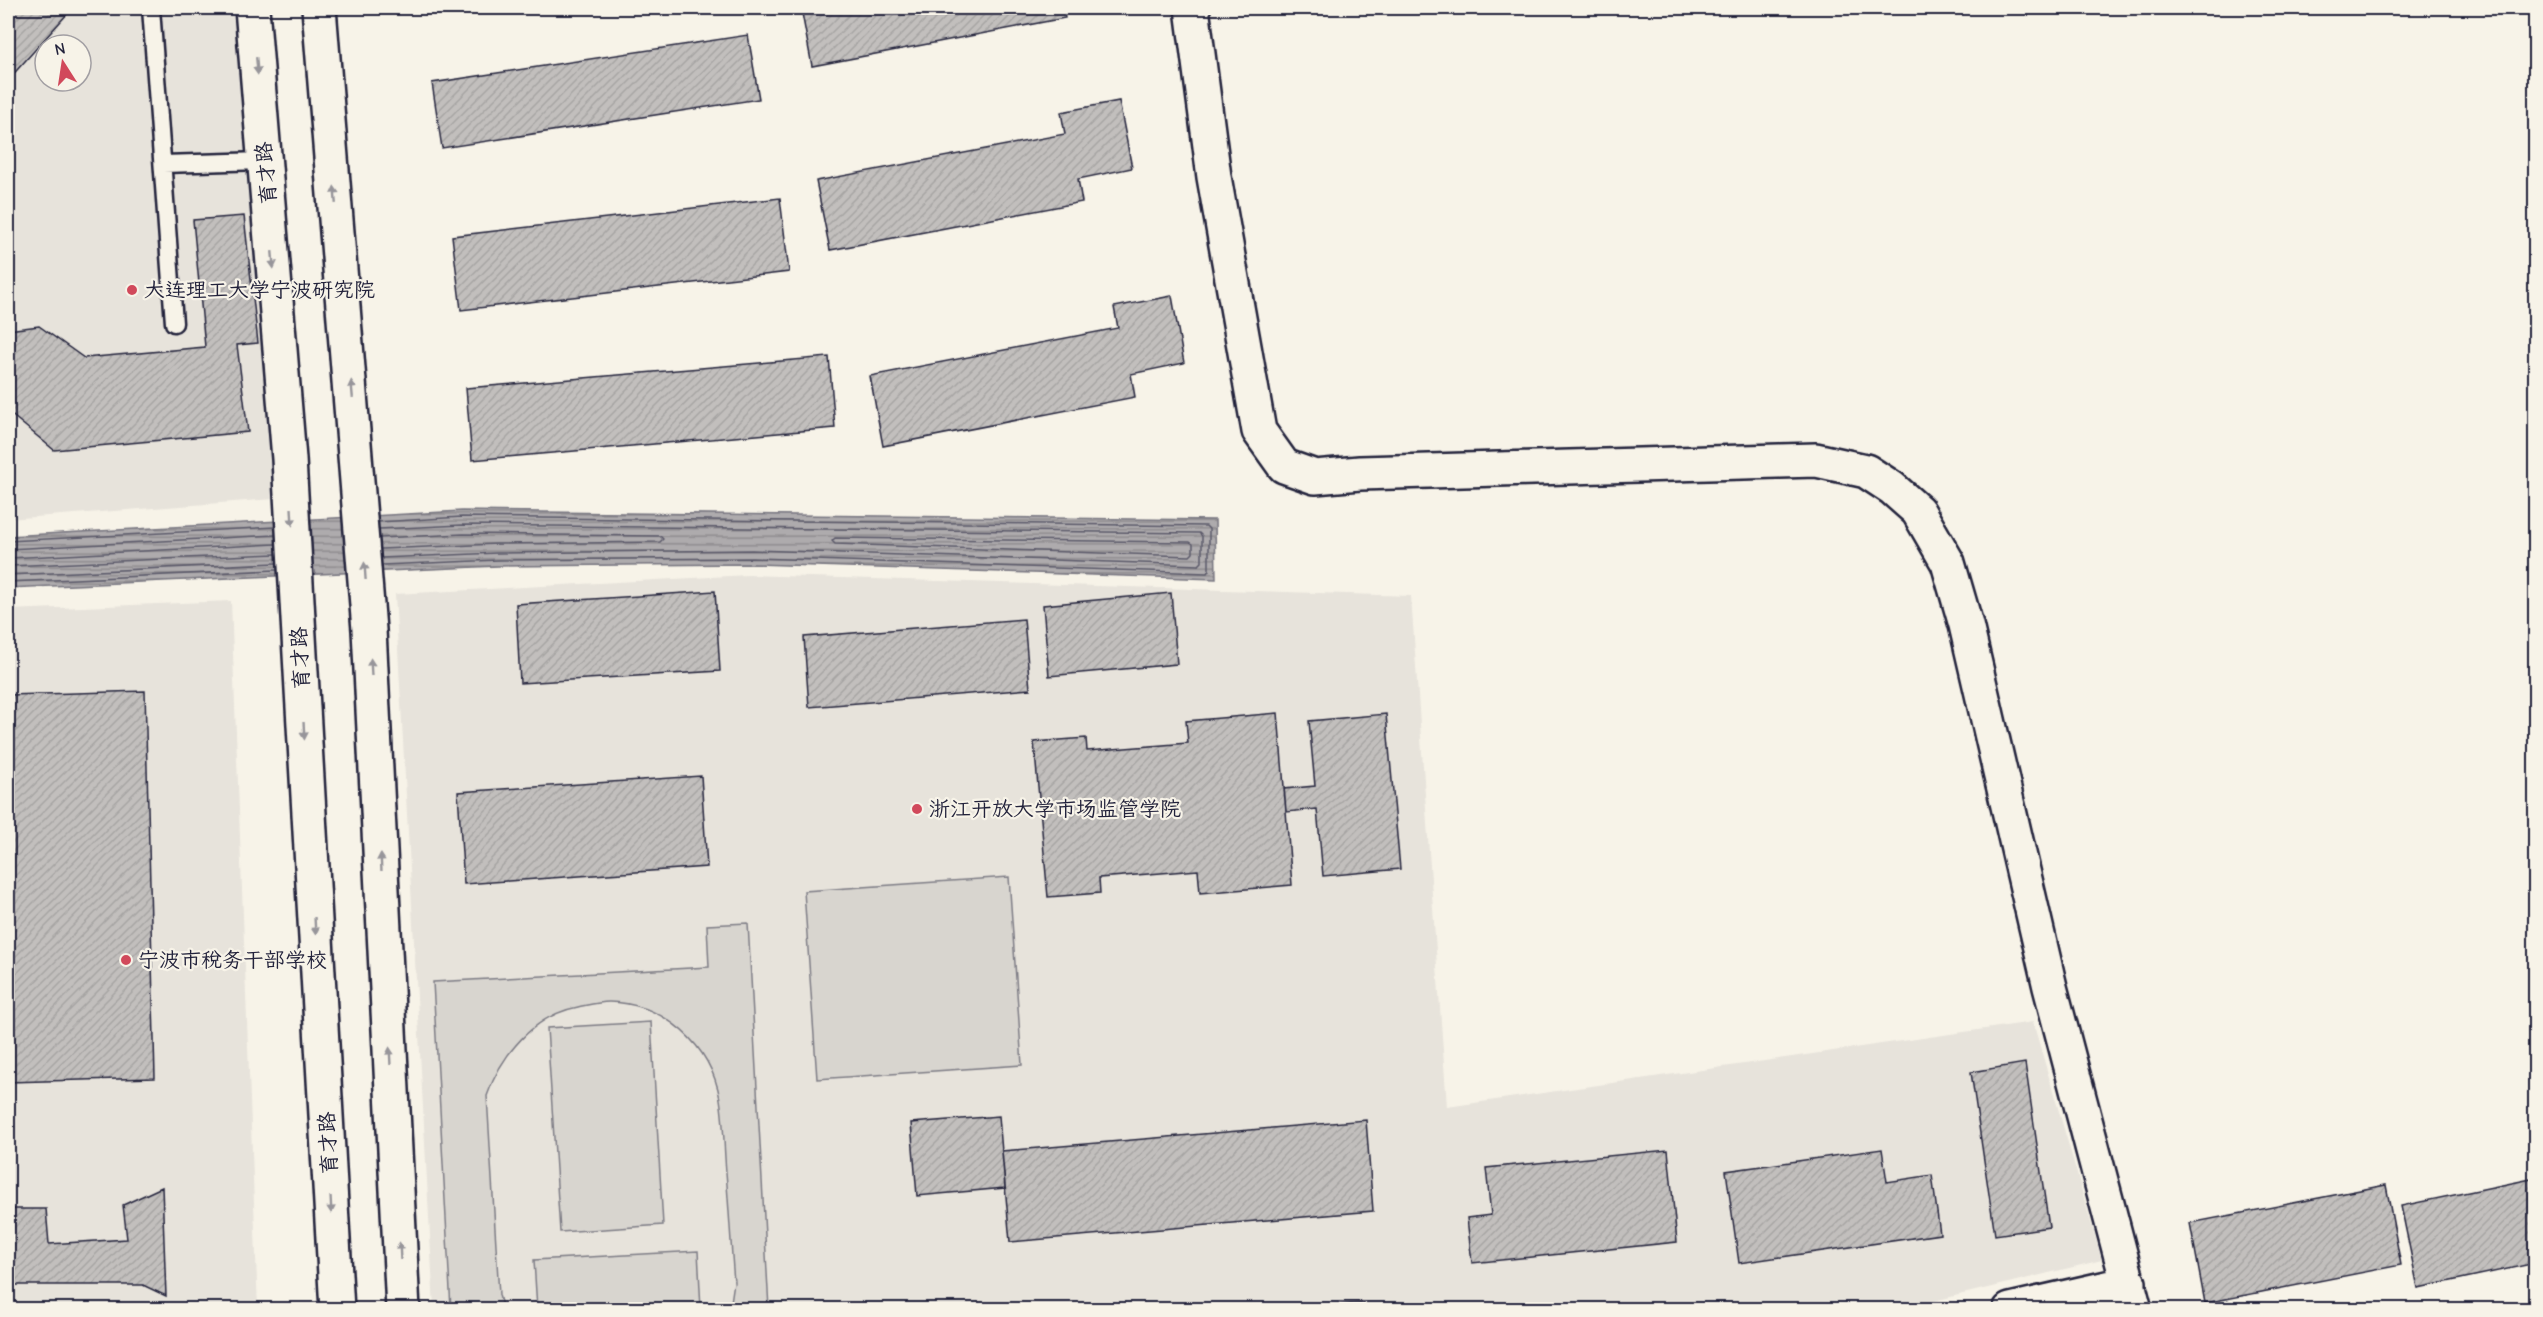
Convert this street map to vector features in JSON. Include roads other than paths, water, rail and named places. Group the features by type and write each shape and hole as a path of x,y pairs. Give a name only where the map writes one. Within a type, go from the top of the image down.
{"main road":[{"name":"育才路","path":"252,8 289,459 337,1310"},
{"path":"319,8 357,447 369,630 403,1310"},
{"path":"1192,8 1214,177 1259,431 1284,466 1315,477 1372,473 1816,460 1866,471 1892,488 1918,511 1948,563 1966,625 2050,987 2132,1296 2010,1310"}],"lane":[{"path":"151,8 174,323"},
{"path":"163,164 265,161"}],"water":[{"path":"462,511 1215,520 1216,579 752,564 498,566 8,588 8,536"}],"place":[{"name":"大连理工大学宁波研究院","path":"132,290"},
{"name":"浙江开放大学市场监管学院","path":"917,809"},
{"name":"宁波市税务干部学校","path":"126,960"}]}
